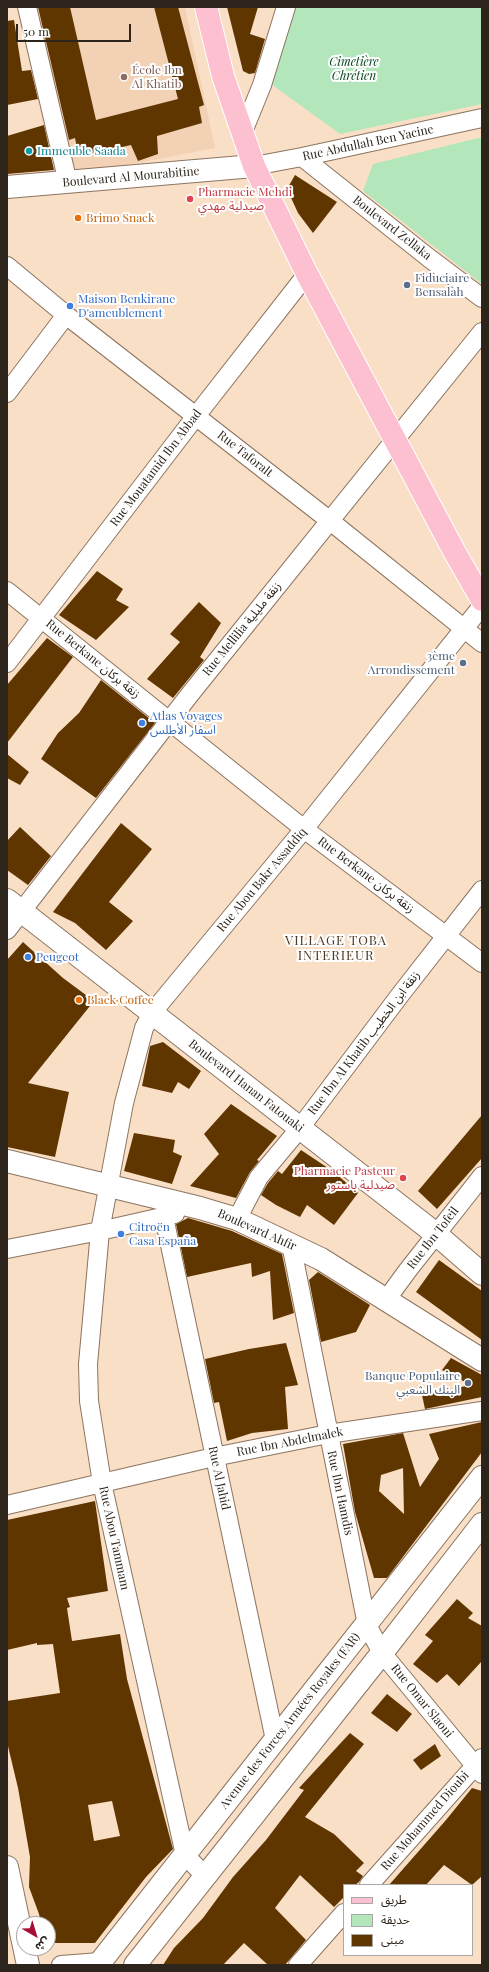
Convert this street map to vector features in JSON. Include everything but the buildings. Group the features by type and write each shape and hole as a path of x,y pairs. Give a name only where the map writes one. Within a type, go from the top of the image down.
{"main road":[{"path":"206,7 223,76 254,166 307,274 482,600"}],"street":[{"path":"27,7 68,183"},
{"path":"242,134 262,85 286,7"},
{"name":"Rue Abdullah Ben Yacine","path":"254,166 482,118"},
{"name":"Boulevard Zellaka","path":"302,157 482,298"},
{"name":"Boulevard Al Mourabitine","path":"7,187 254,166"},
{"name":"Rue Taforalt","path":"7,266 66,315 330,520 482,643"},
{"name":"Rue Mouatamid Ibn Abbad","path":"7,663 307,274"},
{"path":"7,393 66,315"},
{"name":"Rue Mellilia زنقة مليلية","path":"7,930 14,905 170,721 482,332"},
{"name":"Rue Berkane زنقة بركان","path":"7,591 304,828 482,963"},
{"name":"Rue Abou Bakr Assaddiq","path":"108,1186 124,1103 144,1028 152,1013 304,828 482,606"},
{"name":"Rue Ibn Al Khatib زنقة ابن الخطيب","path":"237,1219 260,1178 482,890"},
{"name":"Boulevard Hanan Fatouaki","path":"14,905 436,1234 482,1274"},
{"name":"Boulevard Ahfir","path":"7,1161 200,1208 237,1219 321,1259 482,1360"},
{"name":"Rue Ibn Tofeil","path":"386,1300 482,1176"},
{"name":"Rue Abou Tammam","path":"108,1186 100,1231 88,1364 88,1389 102,1483 184,1855"},
{"path":"7,1249 100,1231 200,1208"},
{"name":"Rue Al Jahid","path":"164,1216 214,1457 276,1740"},
{"name":"Rue Ibn Hamdis","path":"291,1244 367,1624"},
{"name":"Rue Ibn Abdelmalek","path":"7,1505 214,1457 328,1434 482,1411"},
{"name":"Avenue des Forces Armées Royales (FAR)","path":"99,1963 276,1740 482,1476"},
{"path":"135,1965 206,1877 482,1524"},
{"name":"Rue Omar Slaoui","path":"367,1624 382,1653 479,1766"},
{"name":"Rue Mohammed Dioubi","path":"370,1884 479,1766"},
{"path":"184,1855 206,1877"},
{"path":"7,1867 28,1965"},
{"path":"298,1965 343,1914"},
{"path":"61,1965 99,1963"}],"shaded area":[{"name":"École Ibn Al Khatib","path":"32,7 185,7 215,148 71,176"}],"green space":[{"name":"Cimetière Chrétien","path":"293,7 482,7 482,104 340,134 271,84"},
{"path":"482,137 482,284 363,191 373,164"}],"place":[{"name":"École Ibn Al Khatib","path":"124,77"},
{"name":"Immeuble Saada","path":"29,151"},
{"name":"Pharmacie Mehdi صيدلية مهدي","path":"190,199"},
{"name":"Brimo Snack","path":"78,218"},
{"name":"Fiduciaire Bensalah","path":"407,285"},
{"name":"Maison Benkirane D'ameublement","path":"70,306"},
{"name":"3ème Arrondissement","path":"463,663"},
{"name":"Atlas Voyages اسفار الأطلس","path":"142,723"},
{"name":"Peugeot","path":"28,957"},
{"name":"Black Coffee","path":"79,1000"},
{"name":"Pharmacie Pasteur صيدلية باستور","path":"403,1178"},
{"name":"Citroën Casa España","path":"121,1234"},
{"name":"Banque Populaire البنك الشعبي","path":"468,1383"}],"district":[{"name":"VILLAGE TOBA INTERIEUR","path":"336,948"}]}
